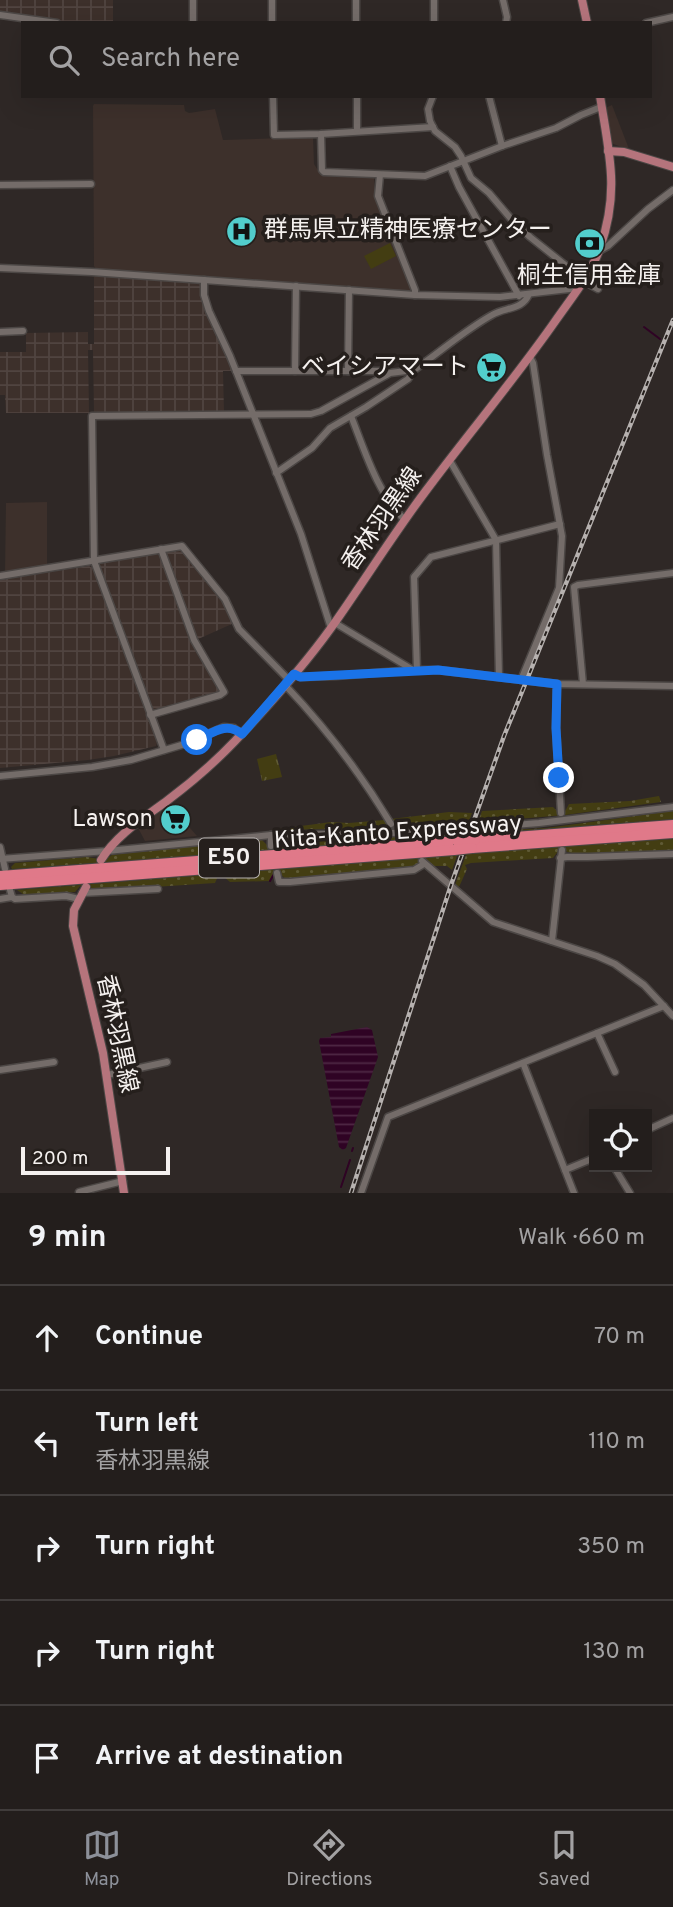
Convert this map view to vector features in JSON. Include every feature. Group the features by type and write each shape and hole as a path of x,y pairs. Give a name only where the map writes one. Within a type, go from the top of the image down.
{"highway":[{"name":"Kita-Kanto Expressway","path":"474,844 673,825"},
{"name":"Kita-Kanto Expressway","path":"2,873 673,833"},
{"name":"Kita-Kanto Expressway","path":"7,891 456,845"}],"main road":[{"path":"582,0 587,21"},
{"name":"香林羽黒線","path":"102,860 120,836 203,771 242,734 289,680 333,625 405,520 530,357 581,284 599,251 612,199 600,98"},
{"path":"608,151 624,152 673,167"},
{"name":"香林羽黒線","path":"82,893 73,913 73,926 107,1075 124,1193"}],"street":[{"path":"193,0 193,21"},
{"path":"272,0 272,21"},
{"path":"356,0 356,21"},
{"path":"434,0 434,21"},
{"path":"503,0 506,21"},
{"path":"0,15 43,21"},
{"path":"652,22 673,17"},
{"path":"273,98 274,135 433,127"},
{"path":"357,98 357,131"},
{"path":"432,98 428,114 433,127 455,147 471,178 489,193 530,237 571,270 581,284"},
{"path":"490,98 502,145"},
{"path":"321,134 324,172 422,177 502,145 556,128 601,107"},
{"path":"450,166 519,296"},
{"path":"380,175 378,196 415,295"},
{"path":"0,185 91,184"},
{"path":"599,251 673,190"},
{"path":"0,268 415,295 519,296 581,284 598,289"},
{"path":"204,280 209,311 301,534 333,625 415,670"},
{"path":"296,286 296,371"},
{"path":"348,371 349,290"},
{"path":"276,474 312,449 330,428 408,379 414,370 492,314 522,304 529,294"},
{"path":"0,332 23,331"},
{"path":"521,680 559,588 562,536 530,357"},
{"path":"164,750 94,561 92,416 314,414 390,373 414,370"},
{"path":"236,371 348,371 383,372 386,375"},
{"path":"351,416 388,501 405,520"},
{"path":"450,461 496,540 499,677"},
{"path":"415,670 414,577 431,557 560,524"},
{"path":"0,576 181,545 225,599 239,629 289,680 391,824"},
{"path":"150,715 224,692 194,640 161,549"},
{"path":"583,684 574,587 673,573"},
{"path":"289,680 300,677 448,670 557,684 673,686"},
{"path":"557,684 556,728 561,813"},
{"path":"0,776 131,760 197,740 224,727 234,728 242,734"},
{"path":"1,859 271,835 479,828 673,807"},
{"path":"271,835 271,846"},
{"path":"0,847 2,873"},
{"path":"551,941 562,850"},
{"path":"560,858 673,854"},
{"path":"277,873 279,882 290,882 414,870 423,862 493,922 615,964 644,985 673,1016"},
{"path":"0,900 7,891 26,899 158,889"},
{"path":"361,1193 388,1117 664,1006"},
{"path":"597,1033 615,1072"},
{"path":"0,1070 54,1062"},
{"path":"107,1075 167,1062"},
{"path":"523,1063 574,1193"},
{"path":"652,1128 673,1118"},
{"path":"565,1170 589,1160"},
{"path":"617,1172 630,1193"},
{"path":"79,1192 123,1181"}],"shaded area":[{"path":"0,0 113,0 113,21 58,21 0,13"},
{"name":"群馬県立精神医療センター","path":"94,104 184,105 185,111 189,113 215,109 223,140 313,137 314,164 321,175 374,177 375,195 411,292 96,269"},
{"path":"612,105 629,150 611,143 605,108"},
{"path":"97,275 202,282 203,294 234,371 223,371 224,413 94,412 93,350 88,350 89,413 6,413 5,395 0,395 0,352 26,352 26,333 88,332 88,344 94,344 94,277"},
{"path":"47,502 47,567 5,573 6,503"},
{"path":"180,548 223,601 234,623 196,640 164,551"},
{"path":"156,554 160,556 191,642 220,688 219,692 155,710 151,709 98,565"},
{"path":"89,566 93,568 156,746 88,760 0,768 0,580"},
{"path":"168,803 197,836 145,841 137,826"},
{"path":"367,1027 372,1030 378,1057 346,1148 343,1150 339,1147 319,1041 320,1038 331,1037 331,1034"}],"green space":[{"path":"390,243 396,256 371,269 364,256"},
{"path":"276,754 282,777 262,781 257,759"},
{"path":"659,796 661,802 565,815 480,822 477,830 546,828 673,811 673,819 478,834 475,835 469,853 673,839 673,850 598,855 559,850 553,858 471,863 465,865 467,869 459,887 455,885 482,811 553,807 564,813 569,804 630,801"},
{"path":"449,812 472,813 452,870 447,866 432,866 424,860 414,867 287,880 279,873 273,874 269,881 230,882 223,876 218,876 215,883 93,891 80,886 75,892 26,896 17,890 446,856 460,836 11,867 15,863 87,857 105,860 112,855 205,845 216,852 224,843 261,839 268,846 273,846 280,838 392,837 462,831 464,824 271,830 331,822 384,820 388,826 394,823 391,819"}],"waterway":[{"path":"644,327 660,339"},
{"path":"270,881 274,874"},
{"path":"341,1187 350,1160"}],"tunnel":[{"path":"391,824 408,844"}],"railway":[{"path":"351,1193 451,885 504,736 673,320"}],"place":[{"name":"群馬県立精神医療センター","path":"241,231"},
{"name":"桐生信用金庫","path":"589,243"},
{"name":"ベイシアマート","path":"492,368"},
{"name":"Lawson","path":"176,820"}],"route":[{"path":"197,740 224,727 234,728 242,734 294,674 300,677 448,670 557,684 559,778"}]}
